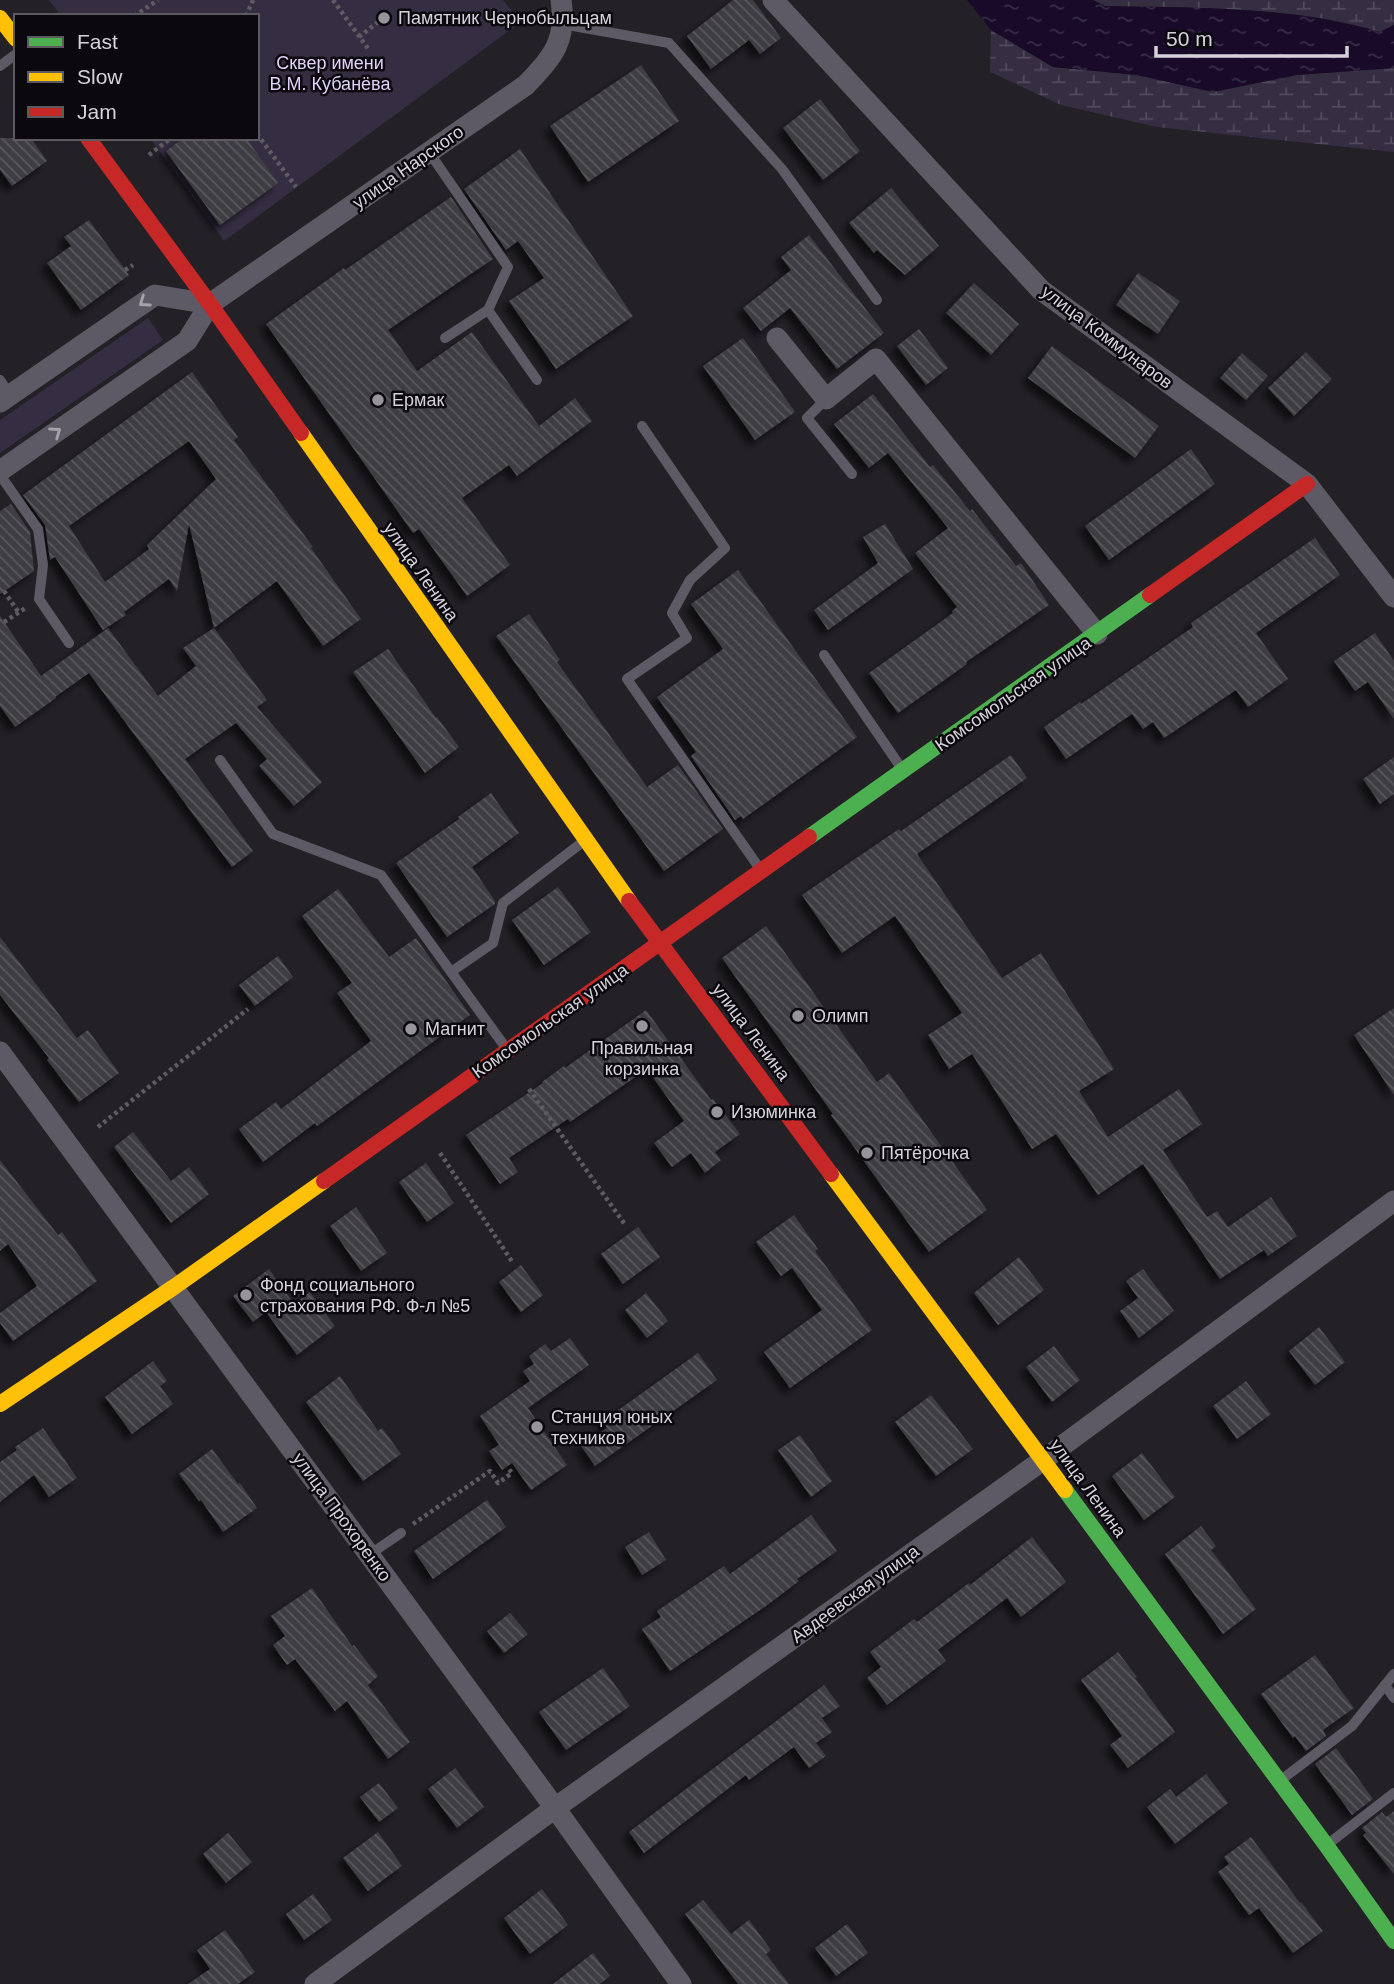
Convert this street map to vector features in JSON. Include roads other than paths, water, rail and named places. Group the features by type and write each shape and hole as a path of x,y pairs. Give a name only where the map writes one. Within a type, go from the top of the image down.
{"main road":[{"path":"0,18 14,36"},
{"name":"улица Ленина","path":"89,140 210,304 660,943 1043,1460 1394,1941"},
{"name":"Комсомольская улица","path":"0,1404 174,1287 1307,484"}],"street":[{"name":"улица Нарского","path":"0,473 187,341 210,304 526,85 551,58 562,33 561,0"},
{"name":"улица Коммунаров","path":"773,0 1041,290 1307,484 1394,597"},
{"path":"3,392 155,295 210,304"},
{"path":"777,338 826,398"},
{"name":"Комсомольская улица","path":"826,398 876,359 1097,634"},
{"name":"улица Прохоренко","path":"0,1052 681,1984"},
{"name":"Авдеевская улица","path":"315,1984 555,1808 1043,1460 1394,1201"}],"lane":[{"path":"562,24 669,43 782,169 877,300"},
{"path":"429,152 508,267 488,310 445,338"},
{"path":"488,310 537,380"},
{"path":"826,398 807,418 852,474"},
{"path":"642,426 725,548 690,580 672,613 687,638 627,679 761,871"},
{"path":"0,473 38,529 43,565 39,598 69,643"},
{"path":"824,655 903,771"},
{"path":"220,760 273,834 381,875 508,1051"},
{"path":"451,972 493,943 503,903 586,839"},
{"path":"369,1555 401,1533"},
{"path":"1279,1782 1352,1726 1394,1674"},
{"path":"1385,1685 1394,1698"},
{"path":"1326,1845 1394,1793"}],"water":[{"path":"967,0 1093,0 1105,6 1244,10 1313,17 1380,32 1394,25 1394,68 1297,75 1213,92 1137,75 1053,67 991,30"}],"place":[{"name":"Памятник Чернобыльцам","path":"384,18"},
{"name":"Ермак","path":"378,400"},
{"name":"Олимп","path":"798,1016"},
{"name":"Правильная корзинка","path":"642,1026"},
{"name":"Магнит","path":"411,1029"},
{"name":"Изюминка","path":"717,1112"},
{"name":"Пятёрочка","path":"867,1153"},
{"name":"Фонд социального страхования РФ. Ф-л №5","path":"246,1295"},
{"name":"Станция юных техников","path":"537,1427"}],"park label":[{"name":"Сквер имени В.М. Кубанёва","path":"330,73"}]}
